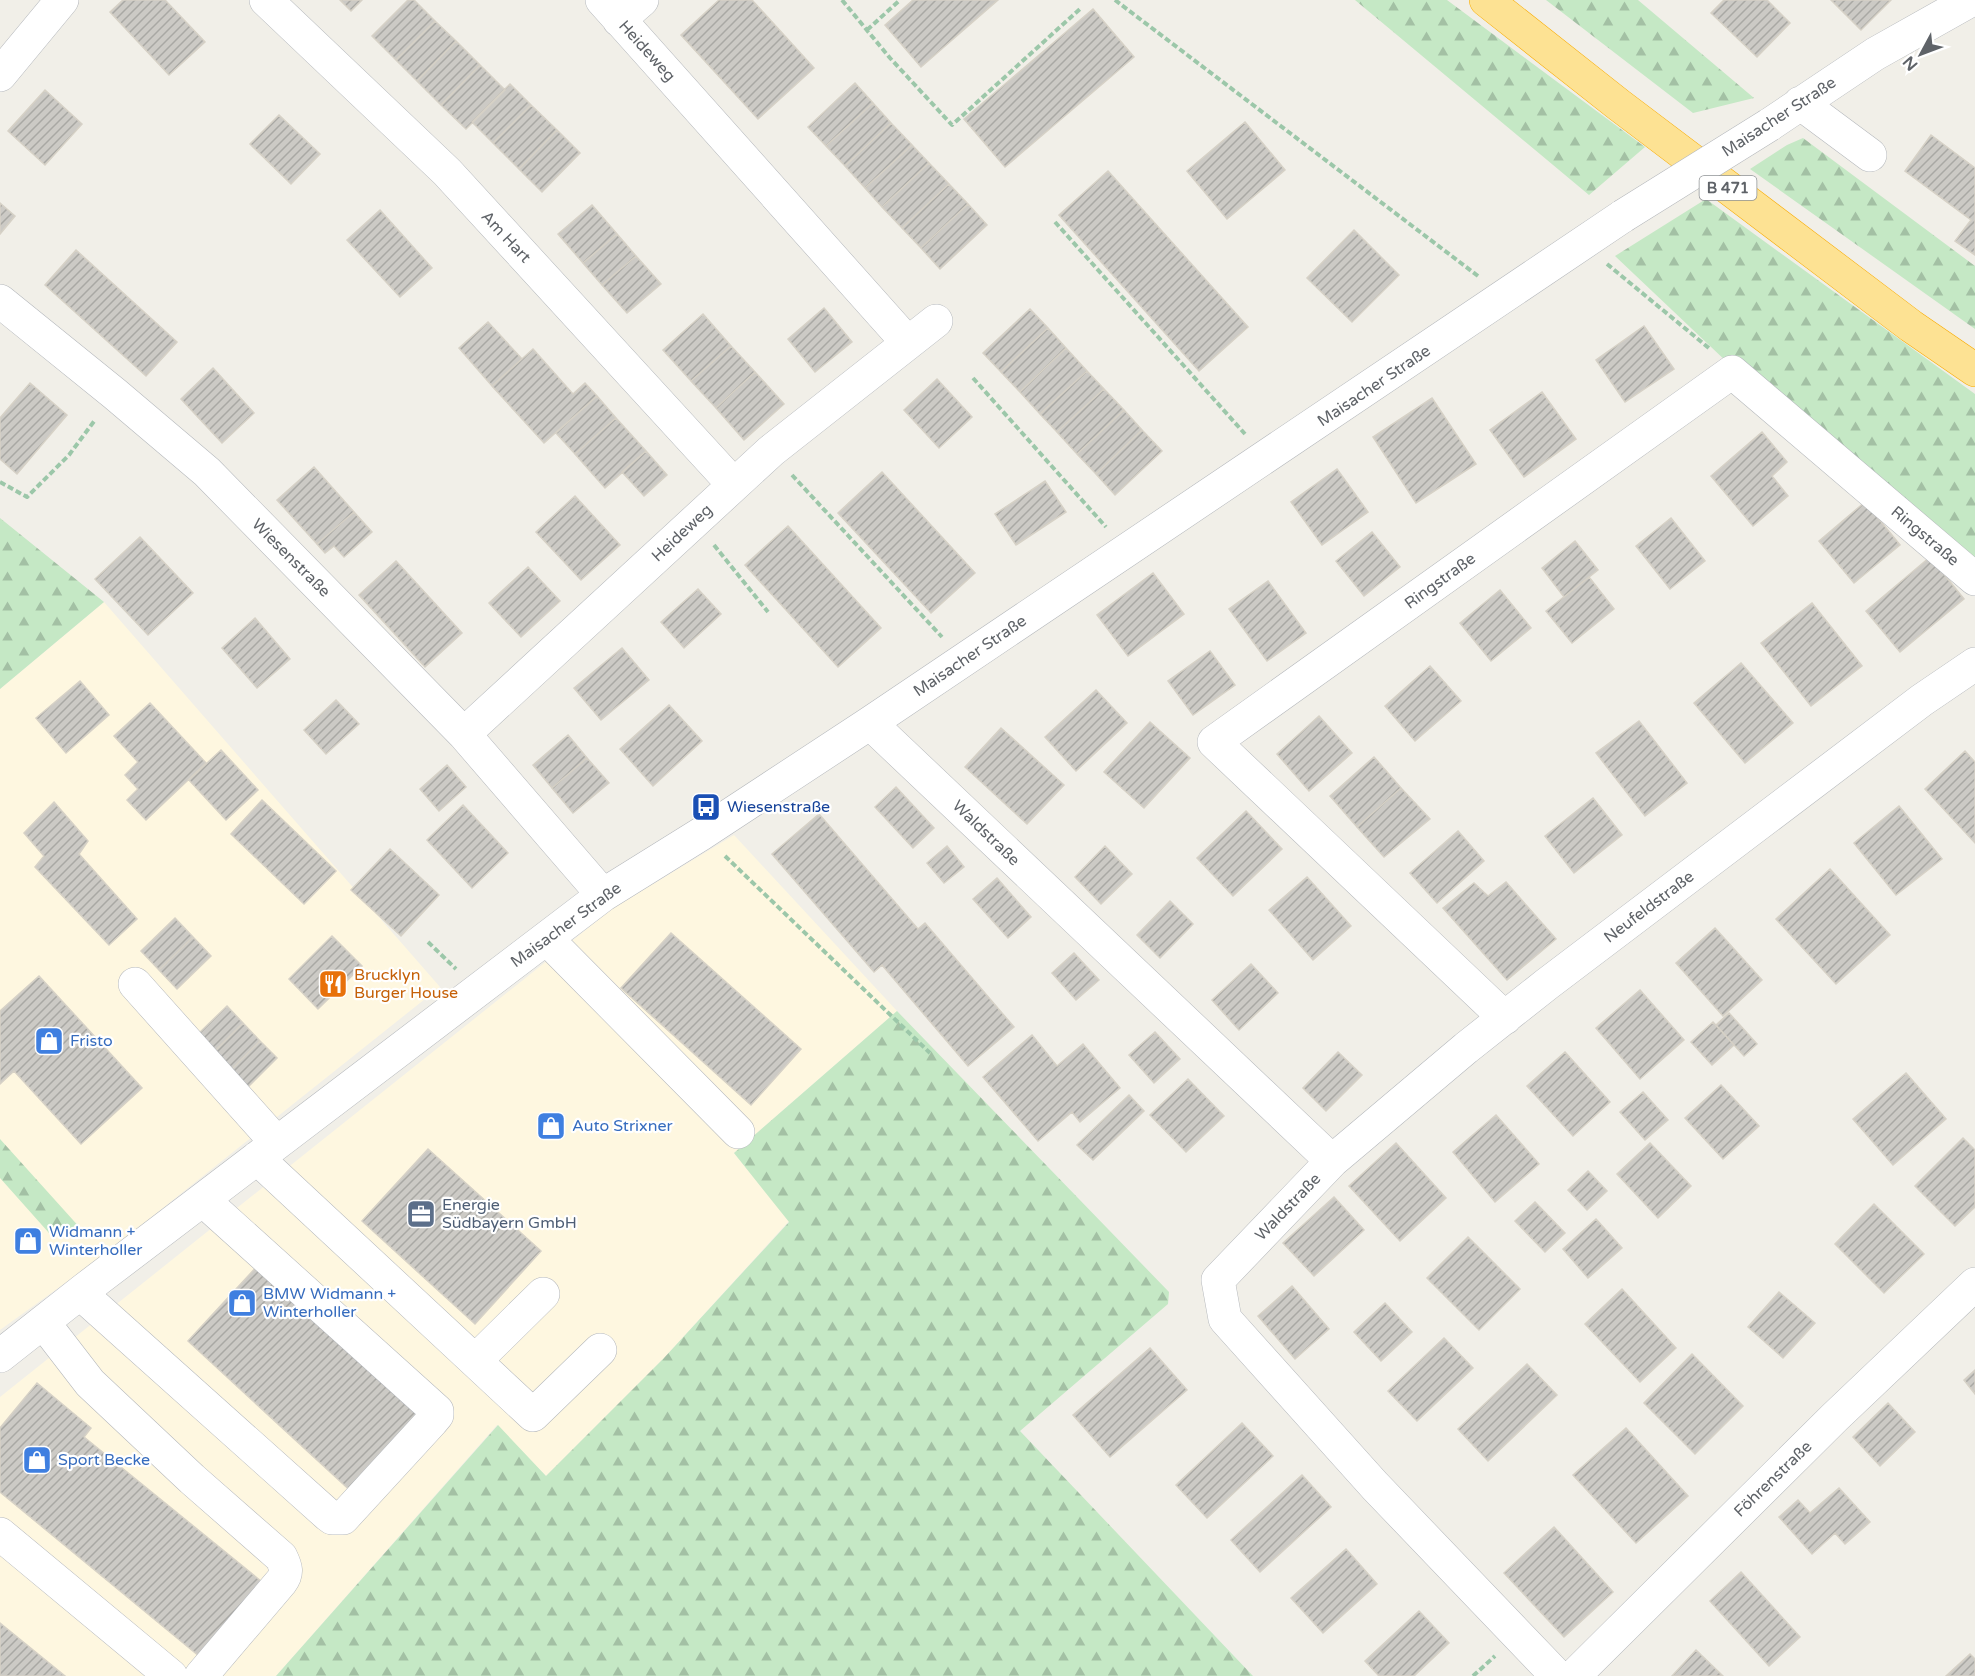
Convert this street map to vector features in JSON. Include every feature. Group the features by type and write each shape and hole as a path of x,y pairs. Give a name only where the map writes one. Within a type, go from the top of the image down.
{"highway":[{"name":"B 471","path":"1486,0 1619,105 1835,269 1975,370"}],"street":[{"path":"0,75 62,0"},
{"name":"Am Hart","path":"266,0 447,172 734,485"},
{"name":"Maisacher Straße","path":"0,1356 603,896 870,723 1502,300 1623,216 1768,125 1875,54 1971,0"},
{"name":"Heideweg","path":"621,7 908,343"},
{"path":"1800,103 1870,155"},
{"name":"Wiesenstraße","path":"0,301 207,472 465,734 603,896"},
{"name":"Heideweg","path":"465,734 771,451 936,321"},
{"name":"Ringstraße","path":"1505,1018 1214,742 1732,372 1975,579"},
{"name":"Neufeldstraße","path":"1332,1161 1466,1048 1893,721 1975,664"},
{"name":"Waldstraße","path":"870,723 1332,1161 1218,1280 1225,1318 1375,1486 1557,1676"},
{"path":"546,939 738,1132"},
{"path":"135,984 267,1151 533,1415 600,1350"},
{"path":"80,1293 328,1515 332,1518 343,1518 432,1421 437,1411 203,1200"},
{"name":"Föhrenstraße","path":"1574,1676 1835,1417 1975,1284"},
{"path":"476,1360 543,1294"},
{"path":"43,1322 90,1383 192,1479 281,1557 285,1564 285,1576 281,1582 201,1676"},
{"path":"0,1534 171,1676"}],"path":[{"path":"842,0 890,58 952,125 1082,9"},
{"path":"867,30 900,0"},
{"path":"1115,0 1481,278 1502,300"},
{"path":"1055,222 1266,458"},
{"path":"1584,244 1718,355 1732,372"},
{"path":"973,378 1126,552"},
{"path":"0,482 27,497 69,455 115,394"},
{"path":"771,451 944,640"},
{"path":"695,521 768,612"},
{"path":"701,834 930,1053"}],"shaded area":[{"path":"104,602 440,987 104,1255 0,1330 0,689"},
{"path":"734,835 897,1011 734,1153 789,1221 664,1358 546,1476 497,1425 276,1676 0,1676 0,1397 612,909"}],"green space":[{"path":"1355,0 1447,0 1645,147 1589,195"},
{"path":"1546,0 1638,0 1754,98 1693,113"},
{"path":"1803,138 1975,266 1975,329 1750,169 1787,145"},
{"path":"1706,199 1975,394 1975,563 1729,364 1615,256"},
{"path":"0,518 104,602 0,689"},
{"path":"897,1011 1169,1292 1168,1304 1020,1431 1253,1676 276,1676 498,1425 546,1476 664,1358 789,1222 734,1153"},
{"path":"0,1139 82,1230 49,1233 0,1178"}],"building":[{"path":"123,0 165,0 205,42 169,75 110,12"},
{"path":"340,0 362,0 351,11"},
{"path":"408,0 414,0 435,21 396,60 372,36"},
{"path":"719,0 752,0 814,68 758,119 681,35"},
{"path":"913,0 998,0 921,67 885,25"},
{"path":"1724,0 1767,0 1790,23 1757,57 1711,13"},
{"path":"1831,0 1891,0 1861,30"},
{"path":"1093,9 1134,57 1005,167 964,119"},
{"path":"435,21 456,41 417,81 396,60"},
{"path":"456,41 480,65 441,105 417,81"},
{"path":"480,65 505,90 466,129 441,105"},
{"path":"855,83 873,103 826,146 808,127"},
{"path":"510,84 531,105 493,143 472,122"},
{"path":"45,90 82,124 45,165 8,131"},
{"path":"873,103 891,123 845,166 826,146"},
{"path":"531,105 557,130 519,169 493,143"},
{"path":"279,115 320,154 291,184 250,144"},
{"path":"1245,122 1285,170 1227,219 1187,171"},
{"path":"891,123 912,145 865,188 845,166"},
{"path":"557,130 580,153 542,192 519,169"},
{"path":"1931,135 1975,168 1975,255 1955,241 1971,220 1905,171"},
{"path":"912,145 929,163 882,207 865,188"},
{"path":"929,163 949,184 902,228 882,207"},
{"path":"1108,171 1248,327 1199,371 1059,215"},
{"path":"949,184 968,204 921,248 902,228"},
{"path":"0,203 15,216 0,234"},
{"path":"968,204 987,225 940,269 921,248"},
{"path":"592,205 617,234 583,263 558,234"},
{"path":"380,210 432,268 400,297 347,240"},
{"path":"1354,230 1399,275 1352,322 1307,278"},
{"path":"617,234 636,256 602,285 583,263"},
{"path":"76,250 177,342 146,376 45,285"},
{"path":"636,256 661,284 627,313 602,285"},
{"path":"824,308 852,342 815,372 788,339"},
{"path":"1030,309 1048,328 1001,372 983,353"},
{"path":"703,314 731,346 691,381 663,350"},
{"path":"488,322 522,359 492,386 459,348"},
{"path":"1644,326 1674,369 1625,402 1596,360"},
{"path":"1048,328 1066,348 1020,392 1001,372"},
{"path":"731,346 755,372 716,408 691,381"},
{"path":"1066,348 1087,371 1040,414 1020,392"},
{"path":"533,349 573,394 585,383 597,396 544,443 492,386"},
{"path":"213,368 254,413 222,443 181,399"},
{"path":"1087,371 1104,389 1057,432 1040,414"},
{"path":"755,372 784,404 744,440 716,408"},
{"path":"937,379 972,417 939,448 904,410"},
{"path":"30,383 67,415 17,474 0,459 0,418"},
{"path":"1104,389 1124,410 1077,454 1057,432"},
{"path":"1542,392 1576,439 1524,477 1490,430"},
{"path":"597,396 616,418 575,454 556,433"},
{"path":"1432,398 1476,464 1416,503 1373,437"},
{"path":"1124,410 1142,430 1096,474 1077,454"},
{"path":"616,418 646,451 605,488 575,454"},
{"path":"1142,430 1162,451 1115,495 1096,474"},
{"path":"1762,432 1787,462 1772,476 1788,496 1753,526 1711,476"},
{"path":"646,451 667,475 644,496 622,472"},
{"path":"314,467 354,512 317,544 277,500"},
{"path":"1337,469 1368,512 1322,545 1291,502"},
{"path":"882,472 975,573 931,613 838,513"},
{"path":"1045,481 1066,512 1016,545 995,514"},
{"path":"575,496 620,545 581,580 536,532"},
{"path":"1865,502 1900,545 1854,583 1819,541"},
{"path":"354,512 372,532 344,557 334,546 325,553 317,544"},
{"path":"1671,518 1705,561 1670,589 1636,546"},
{"path":"788,526 881,628 838,667 745,565"},
{"path":"1372,532 1400,567 1364,596 1336,561"},
{"path":"140,537 193,593 148,635 95,579"},
{"path":"1575,541 1598,570 1564,597 1542,568"},
{"path":"1930,557 1964,599 1900,652 1866,611"},
{"path":"396,561 462,633 425,667 359,595"},
{"path":"528,567 560,601 521,637 489,603"},
{"path":"1153,573 1184,614 1128,656 1097,615"},
{"path":"1589,577 1614,609 1572,643 1546,611"},
{"path":"1268,581 1306,633 1267,661 1229,609"},
{"path":"698,589 721,614 684,648 661,622"},
{"path":"1500,590 1531,628 1491,661 1460,623"},
{"path":"1812,603 1862,666 1811,706 1761,643"},
{"path":"255,618 290,659 257,688 222,648"},
{"path":"622,648 649,680 601,720 574,688"},
{"path":"1210,651 1235,685 1193,715 1168,681"},
{"path":"1741,663 1793,723 1745,763 1694,703"},
{"path":"1430,666 1461,701 1415,741 1385,706"},
{"path":"80,681 109,715 66,753 36,718"},
{"path":"1096,690 1127,723 1076,771 1045,737"},
{"path":"336,700 359,724 326,754 304,730"},
{"path":"150,703 206,763 146,820 127,800 138,789 125,775 138,762 114,736"},
{"path":"669,705 702,741 653,786 620,749"},
{"path":"1319,716 1352,753 1309,791 1277,754"},
{"path":"1639,721 1687,783 1645,816 1596,753"},
{"path":"1150,722 1190,758 1144,808 1104,772"},
{"path":"1001,728 1064,785 1027,824 965,767"},
{"path":"568,735 587,758 552,788 533,765"},
{"path":"221,750 258,790 226,820 189,780"},
{"path":"1965,751 1975,762 1975,843 1925,789"},
{"path":"1374,757 1401,788 1357,827 1330,796"},
{"path":"587,758 609,783 573,813 552,788"},
{"path":"447,765 466,787 439,811 420,789"},
{"path":"896,787 934,828 913,848 875,807"},
{"path":"1401,788 1430,819 1384,857 1357,827"},
{"path":"1593,798 1622,835 1574,873 1545,836"},
{"path":"262,800 336,871 304,904 231,834"},
{"path":"54,802 88,841 79,854 137,919 109,945 35,867 44,856 24,833"},
{"path":"463,805 508,853 472,888 427,840"},
{"path":"1899,806 1942,859 1896,895 1854,843"},
{"path":"1246,811 1282,849 1233,896 1197,858"},
{"path":"819,814 918,929 925,923 1014,1027 968,1066 882,965 874,972 772,854"},
{"path":"1458,831 1484,861 1437,903 1410,873"},
{"path":"947,846 964,867 944,883 927,863"},
{"path":"1105,846 1132,874 1101,904 1075,877"},
{"path":"390,849 439,895 401,936 351,890"},
{"path":"1830,869 1890,935 1836,984 1776,919"},
{"path":"1307,877 1351,926 1313,960 1269,910"},
{"path":"997,878 1031,917 1008,938 973,899"},
{"path":"1506,882 1556,939 1507,980 1443,908 1474,883 1488,896"},
{"path":"1170,901 1193,924 1160,958 1137,935"},
{"path":"175,918 193,937 159,970 141,951"},
{"path":"1715,928 1762,980 1723,1016 1676,963"},
{"path":"671,933 801,1049 751,1105 621,988"},
{"path":"332,936 362,966 318,1009 289,979"},
{"path":"193,937 211,956 177,989 159,970"},
{"path":"1074,953 1099,980 1076,1000 1052,973"},
{"path":"1251,964 1278,993 1239,1030 1212,1000"},
{"name":"Fristo","path":"39,976 142,1088 81,1144 14,1071 0,1084 0,1011"},
{"path":"1640,990 1684,1040 1640,1079 1596,1028"},
{"path":"227,1006 243,1023 210,1056 193,1039"},
{"path":"1729,1013 1757,1044 1744,1056 1716,1025"},
{"path":"1713,1022 1734,1045 1712,1065 1691,1042"},
{"path":"243,1023 260,1041 227,1074 210,1056"},
{"path":"1155,1032 1180,1059 1154,1083 1129,1055"},
{"path":"1032,1035 1057,1066 1083,1044 1120,1088 1080,1122 1072,1112 1038,1141 983,1077"},
{"path":"260,1041 277,1058 244,1091 227,1074"},
{"path":"1338,1052 1362,1075 1326,1111 1303,1088"},
{"path":"1565,1052 1610,1102 1573,1136 1527,1086"},
{"path":"1906,1073 1946,1119 1893,1165 1853,1119"},
{"path":"1188,1079 1224,1116 1186,1152 1150,1115"},
{"path":"1721,1085 1759,1126 1723,1159 1685,1118"},
{"path":"1643,1092 1668,1120 1645,1140 1620,1112"},
{"path":"1129,1095 1144,1111 1093,1160 1077,1145"},
{"path":"1496,1115 1539,1164 1495,1202 1453,1152"},
{"path":"1963,1138 1975,1150 1975,1207 1955,1226 1915,1186"},
{"path":"1396,1143 1446,1198 1400,1241 1349,1186"},
{"path":"1650,1143 1691,1186 1658,1218 1617,1174"},
{"path":"428,1149 541,1251 475,1324 362,1221"},
{"path":"1588,1171 1607,1191 1587,1210 1568,1190"},
{"path":"1334,1197 1364,1230 1314,1276 1283,1243"},
{"path":"1535,1202 1565,1233 1545,1252 1515,1221"},
{"path":"1874,1204 1924,1254 1884,1293 1835,1244"},
{"path":"1596,1219 1622,1248 1588,1278 1563,1249"},
{"path":"1468,1237 1520,1289 1479,1330 1427,1278"},
{"path":"261,1262 428,1416 355,1495 188,1341"},
{"path":"1292,1286 1329,1329 1295,1359 1258,1316"},
{"path":"1622,1289 1676,1348 1640,1382 1585,1324"},
{"path":"1779,1292 1815,1323 1783,1358 1748,1327"},
{"path":"1385,1303 1412,1332 1381,1361 1354,1332"},
{"path":"1444,1338 1473,1368 1417,1421 1388,1391"},
{"path":"1150,1348 1187,1390 1110,1457 1073,1415"},
{"path":"1692,1354 1743,1406 1695,1454 1644,1403"},
{"path":"1527,1364 1557,1395 1488,1461 1458,1429"},
{"path":"1975,1370 1975,1394 1964,1380"},
{"path":"37,1383 91,1428 84,1437 267,1586 205,1661 0,1492 0,1428"},
{"path":"1888,1403 1915,1432 1880,1466 1853,1437"},
{"path":"1242,1423 1273,1456 1207,1518 1176,1485"},
{"path":"1626,1428 1688,1496 1636,1543 1573,1475"},
{"path":"1302,1475 1331,1507 1260,1572 1231,1540"},
{"path":"1839,1488 1870,1522 1845,1544 1835,1533 1812,1554 1779,1517 1798,1500 1810,1513"},
{"path":"1554,1527 1613,1592 1564,1637 1504,1573"},
{"path":"1346,1549 1377,1584 1323,1633 1291,1598"},
{"path":"1741,1572 1800,1637 1769,1666 1710,1601"},
{"path":"1419,1611 1449,1643 1414,1676 1379,1676 1365,1661"},
{"path":"0,1623 65,1676 0,1676"},
{"path":"1696,1650 1723,1676 1672,1676"},
{"path":"1970,1654 1975,1659 1975,1676 1946,1676"}],"place":[{"name":"Wiesenstraße","path":"706,807"},
{"name":"Brucklyn Burger House","path":"333,984"},
{"name":"Fristo","path":"49,1041"},
{"name":"Auto Strixner","path":"551,1126"},
{"name":"Energie Südbayern GmbH","path":"421,1214"},
{"name":"Widmann + Winterholler","path":"28,1241"},
{"name":"BMW Widmann + Winterholler","path":"242,1303"},
{"name":"Sport Becke","path":"37,1460"}]}
